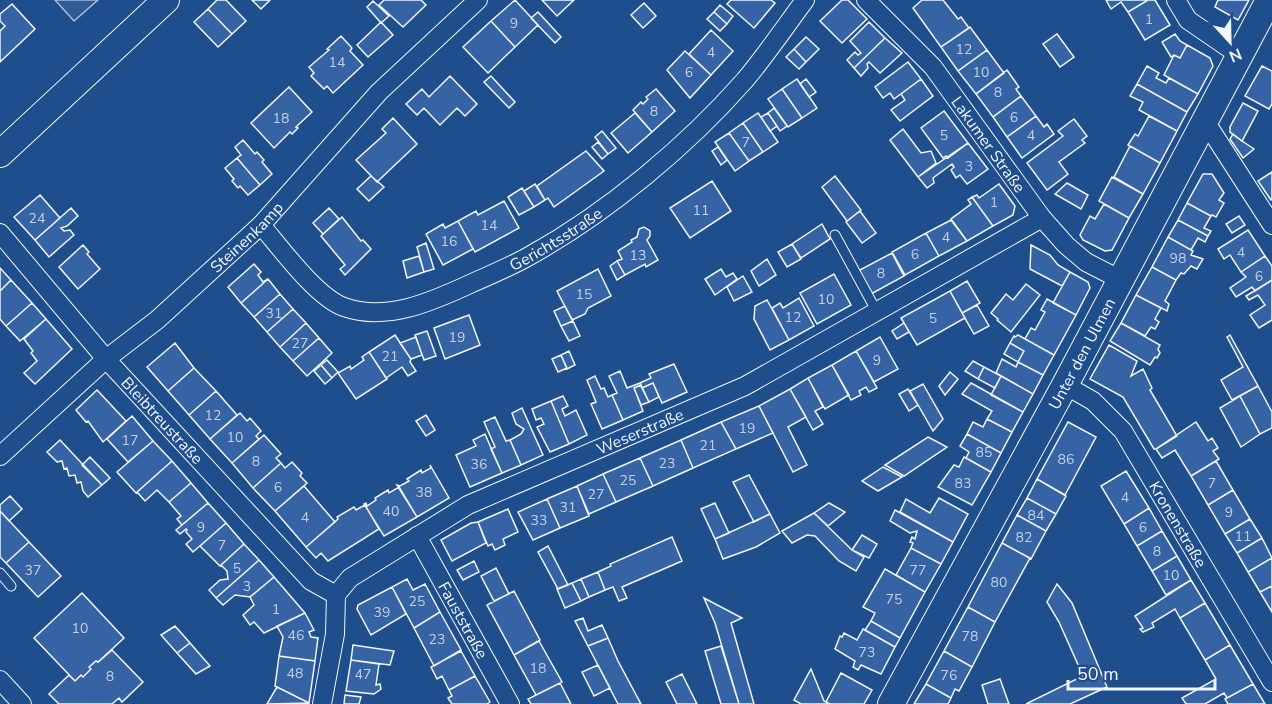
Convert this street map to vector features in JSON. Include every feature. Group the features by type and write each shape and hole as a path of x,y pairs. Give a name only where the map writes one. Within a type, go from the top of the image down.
{"street":[{"path":"0,154 166,0"},
{"name":"Steinenkamp","path":"0,456 106,359 157,320 261,225 379,92 477,0"},
{"name":"Gerichtsstraße","path":"261,225 318,289 342,307 362,312 381,313 443,296 531,255 634,186 712,116 746,78 805,0"},
{"name":"Lakumer Straße","path":"866,0 933,67 1042,218 1066,245 1086,262 1121,280"},
{"path":"1176,0 1188,21 1239,55"},
{"name":"Unter den Ulmen","path":"891,704 1065,385 1269,0"},
{"path":"1206,122 1272,225"},
{"name":"Weserstraße","path":"336,595 350,578 468,505 745,386 1042,218"},
{"name":"Bleibtreustraße","path":"0,233 106,359 311,581 336,595"},
{"name":"Kronenstraße","path":"1065,385 1093,401 1123,431 1272,682"},
{"name":"Fauststraße","path":"417,536 510,704"},
{"path":"322,704 335,634 336,595"},
{"path":"0,680 22,704"}],"lane":[{"path":"835,235 877,312"},
{"path":"0,573 11,586"}],"shaded area":[{"path":"55,0 98,0 74,21"}],"building":[{"path":"217,0 226,0 246,21 232,34 208,9"},
{"path":"252,0 270,0 261,9"},
{"path":"384,0 421,0 426,5 403,27 379,5"},
{"path":"515,0 538,25 515,47 491,21"},
{"path":"542,0 574,0 557,16"},
{"path":"731,0 771,0 775,3 754,28 727,4"},
{"path":"842,0 848,0 867,19 842,43 820,21"},
{"path":"922,0 943,0 958,19 961,17 969,28 941,47 913,8"},
{"path":"1106,0 1148,0 1128,12 1121,2 1111,9"},
{"path":"1148,0 1155,0 1170,25 1145,40 1128,12"},
{"path":"1218,0 1249,0 1238,20 1215,7"},
{"path":"373,1 389,16 381,23 367,7"},
{"path":"644,3 656,16 643,28 631,15"},
{"path":"12,4 35,29 0,62 0,31 5,26 0,21 0,14"},
{"path":"720,5 733,16 727,24 714,12"},
{"path":"208,9 232,34 218,47 194,22"},
{"path":"538,12 561,37 555,43 531,18"},
{"path":"714,12 727,24 720,31 707,19"},
{"path":"491,21 515,47 488,73 463,47"},
{"path":"381,22 393,35 368,57 357,45"},
{"path":"869,22 885,38 854,68 847,60 855,52 858,55 861,53 850,41"},
{"path":"970,27 987,50 958,71 941,47"},
{"path":"711,30 733,51 711,75 689,54"},
{"path":"1057,34 1074,57 1060,67 1043,44"},
{"path":"1175,34 1187,45 1180,58 1174,55 1171,57 1162,42"},
{"path":"341,36 352,48 350,51 363,65 333,93 327,86 324,89 311,76 314,73 309,67"},
{"path":"806,37 819,49 806,62 794,49"},
{"path":"885,38 902,53 880,73 869,62 868,68 861,76 854,68"},
{"path":"1187,45 1210,58 1213,66 1198,94 1164,75 1174,55 1180,58"},
{"path":"794,49 806,62 799,69 786,57"},
{"path":"987,50 1004,73 976,94 958,71"},
{"path":"685,51 711,75 690,98 667,70"},
{"path":"908,62 921,79 894,99 890,93 883,98 875,87"},
{"path":"1147,66 1159,73 1156,78 1166,83 1169,78 1198,94 1187,112 1137,84"},
{"path":"1262,66 1272,71 1272,104 1269,109 1245,96"},
{"path":"1007,70 1019,87 1016,89 1021,96 993,117 976,94"},
{"path":"450,76 477,104 465,116 457,108 440,125 424,108 417,115 406,104 422,89 429,97"},
{"path":"491,76 515,102 509,108 484,82"},
{"path":"797,79 817,108 802,118 782,89"},
{"path":"806,79 816,92 809,97 800,84"},
{"path":"921,79 933,96 900,121 891,110 905,100 901,94"},
{"path":"1137,84 1187,112 1177,131 1139,110 1143,102 1130,96"},
{"path":"289,87 312,112 292,134 290,132 274,148 251,123"},
{"path":"656,89 675,111 652,132 633,110 641,102 643,104 648,99 646,97"},
{"path":"782,89 802,118 788,127 768,99"},
{"path":"1021,96 1036,116 1007,137 993,117"},
{"path":"1243,103 1258,111 1242,141 1230,132 1230,127"},
{"path":"774,108 787,126 780,131 768,113"},
{"path":"944,111 968,143 948,158 946,156 943,158 921,128"},
{"path":"635,113 652,132 628,153 611,133"},
{"path":"758,113 778,142 763,152 743,123"},
{"path":"768,113 777,126 770,131 761,117"},
{"path":"1036,116 1044,127 1047,124 1054,134 1022,158 1007,137"},
{"path":"1149,116 1177,131 1160,163 1128,145 1135,134 1138,136"},
{"path":"393,118 417,144 377,182 356,160 386,133 382,129"},
{"path":"1074,119 1087,136 1082,140 1085,143 1059,162 1068,174 1047,190 1027,163 1063,136 1058,131"},
{"path":"743,123 763,152 749,161 729,133"},
{"path":"903,129 921,153 931,151 936,163 918,177 890,140"},
{"path":"602,131 616,148 608,154 595,137"},
{"path":"729,133 749,161 735,171 715,142"},
{"path":"1233,134 1254,149 1243,158 1230,139"},
{"path":"243,140 255,154 257,152 264,160 262,162 272,174 260,185 237,158 241,155 235,147"},
{"path":"598,142 608,154 602,159 592,147"},
{"path":"968,143 988,169 967,184 960,175 956,178 951,170 954,167 952,164 933,178 934,183 927,188 918,177"},
{"path":"1130,146 1160,163 1143,194 1114,177"},
{"path":"718,147 727,160 721,165 712,151"},
{"path":"586,151 604,171 554,207 548,198 545,200 537,186"},
{"path":"237,158 260,185 248,195 232,181 234,179 225,168"},
{"path":"1272,172 1272,199 1271,200 1258,181"},
{"path":"1203,174 1212,174 1224,193 1219,200 1224,203 1216,217 1187,203"},
{"path":"371,176 384,187 369,201 357,189"},
{"path":"835,176 861,210 847,221 822,187"},
{"path":"1112,177 1143,194 1129,218 1099,201"},
{"path":"712,181 731,211 690,238 670,208"},
{"path":"1067,183 1088,195 1081,209 1055,194"},
{"path":"535,184 545,200 534,207 524,191"},
{"path":"999,184 1015,206 1013,215 993,226 972,197 977,195 979,198"},
{"path":"522,188 534,207 519,215 508,197"},
{"path":"40,195 60,218 35,240 14,217"},
{"path":"972,197 993,226 967,241 951,219 971,204 968,200"},
{"path":"504,201 519,228 475,252 458,221 476,211 478,215"},
{"path":"1187,203 1211,216 1204,228 1211,231 1208,236 1178,220"},
{"path":"1104,204 1129,218 1112,250 1105,251 1083,240 1080,235 1090,216 1095,219"},
{"path":"71,208 78,216 67,226 61,228 64,231 70,230 74,235 49,257 35,240"},
{"path":"329,208 339,219 323,234 313,223"},
{"path":"860,211 876,233 862,243 846,222"},
{"path":"1239,216 1245,225 1232,233 1226,224"},
{"path":"342,217 361,241 363,240 371,249 345,275 340,269 345,265 321,236"},
{"path":"951,220 967,241 939,256 926,233"},
{"path":"1178,220 1208,236 1205,242 1198,238 1191,250 1168,237"},
{"path":"458,221 473,249 443,265 426,234 443,224 445,228"},
{"path":"822,224 830,239 801,258 792,244"},
{"path":"644,227 650,231 647,240 658,260 625,275 617,261 622,259 618,251 632,242 631,240 637,237 639,229"},
{"path":"1248,230 1265,256 1241,272 1230,255 1224,259 1218,249"},
{"path":"926,233 939,256 905,275 892,252"},
{"path":"1168,237 1193,251 1191,255 1203,259 1197,269 1191,266 1176,280 1152,267"},
{"path":"426,243 434,269 424,272 417,247"},
{"path":"792,244 801,259 787,267 778,252"},
{"path":"83,245 89,252 87,254 100,269 78,289 59,267"},
{"path":"1031,245 1050,255 1058,265 1070,272 1062,286 1030,269"},
{"path":"892,253 904,276 871,294 858,271"},
{"path":"419,256 424,272 407,278 403,261"},
{"path":"1265,256 1272,266 1272,280 1255,291 1252,287 1236,297 1230,288 1246,277 1241,272"},
{"path":"767,259 776,275 759,286 751,271"},
{"path":"617,261 625,275 617,280 610,266"},
{"path":"254,264 261,272 258,275 263,282 268,279 241,303 228,287"},
{"path":"1152,267 1176,280 1165,301 1169,304 1167,311 1136,295"},
{"path":"0,268 11,280 0,291"},
{"path":"598,269 611,296 588,308 585,314 572,320 557,291"},
{"path":"721,269 726,277 733,273 737,279 715,295 705,279"},
{"path":"1070,272 1088,282 1090,288 1076,315 1053,303"},
{"path":"834,274 851,305 817,324 800,293"},
{"path":"743,276 752,292 734,301 727,287"},
{"path":"268,279 280,294 254,317 241,303"},
{"path":"11,280 32,303 6,326 0,319 0,291"},
{"path":"1272,280 1272,320 1259,328 1250,315 1265,305 1258,295 1249,300 1246,296"},
{"path":"967,281 980,303 962,313 950,291"},
{"path":"1026,284 1040,295 1011,332 991,313 1006,294 1013,300"},
{"path":"950,291 965,318 917,345 901,318"},
{"path":"280,294 293,309 267,332 254,317"},
{"path":"1136,295 1161,308 1155,319 1159,322 1155,329 1151,327 1145,336 1121,323"},
{"path":"799,298 814,326 789,340 772,308 780,303 783,308"},
{"path":"1047,299 1076,315 1054,355 1025,339 1031,328 1035,330 1045,312 1041,310"},
{"path":"767,300 789,340 770,350 754,319 755,306"},
{"path":"32,303 46,319 20,341 6,326"},
{"path":"977,305 989,326 974,334 962,313"},
{"path":"565,306 573,321 561,326 554,311"},
{"path":"293,309 306,323 280,347 267,332"},
{"path":"469,315 480,345 445,359 434,328"},
{"path":"46,319 72,349 35,384 24,373 37,361 24,339"},
{"path":"573,321 580,336 569,341 561,326"},
{"path":"306,323 319,338 293,361 280,347"},
{"path":"904,323 909,332 897,339 892,331"},
{"path":"1121,323 1160,345 1158,349 1160,353 1150,365 1110,341"},
{"path":"427,331 436,356 424,360 415,335"},
{"path":"395,335 416,371 408,376 402,367 386,378 369,352"},
{"path":"1018,335 1054,355 1043,375 1018,362 1024,351 1010,343 1014,336"},
{"path":"1230,335 1258,386 1232,400 1221,380 1243,367 1227,337"},
{"path":"416,337 422,355 411,359 400,343"},
{"path":"880,337 898,369 874,382 856,351"},
{"path":"319,338 332,353 307,376 293,361"},
{"path":"175,343 194,368 168,391 147,367"},
{"path":"1010,343 1024,351 1018,362 1004,354"},
{"path":"1109,345 1137,361 1131,376 1143,369 1152,388 1150,390 1177,436 1156,449 1123,397 1090,379"},
{"path":"569,351 575,365 567,369 561,355"},
{"path":"856,351 877,388 869,392 866,387 859,391 861,395 851,400 832,365"},
{"path":"369,352 387,379 356,399 338,373 350,366 351,369 364,360 362,357"},
{"path":"561,355 567,368 558,372 552,359"},
{"path":"1002,359 1016,367 1018,362 1043,375 1033,394 996,373"},
{"path":"327,360 338,372 332,378 321,365"},
{"path":"973,361 984,367 978,379 965,371"},
{"path":"674,364 687,392 662,403 653,383 642,388 640,383 651,378 649,374"},
{"path":"321,365 332,378 325,384 314,371"},
{"path":"832,365 849,395 825,409 808,378"},
{"path":"984,367 1001,376 995,388 978,379"},
{"path":"194,368 216,391 189,415 168,391"},
{"path":"620,371 627,388 640,383 641,385 634,388 643,411 623,420 612,395 617,393 609,376"},
{"path":"950,372 958,379 945,395 939,386"},
{"path":"595,376 608,397 612,395 623,420 602,429 591,404 596,402 587,380"},
{"path":"1001,376 1033,394 1023,412 991,395"},
{"path":"808,378 823,407 815,411 823,424 813,430 790,389"},
{"path":"653,383 659,397 649,402 642,388"},
{"path":"971,383 1023,412 1012,432 987,419 992,411 962,394"},
{"path":"923,384 943,419 933,431 910,391"},
{"path":"641,385 649,402 641,405 634,388"},
{"path":"1258,386 1272,412 1272,428 1260,434 1240,396"},
{"path":"790,389 806,417 788,427 807,465 793,472 759,406"},
{"path":"908,389 918,405 909,411 899,394"},
{"path":"97,390 126,421 103,442 88,421 86,422 76,410"},
{"path":"216,391 237,415 210,439 189,415"},
{"path":"563,396 568,406 562,409 565,416 576,410 587,435 569,444 551,401"},
{"path":"1240,396 1260,434 1241,447 1220,408"},
{"path":"551,401 569,444 550,452 537,427 544,424 541,418 536,420 532,409"},
{"path":"759,406 773,433 736,449 721,422"},
{"path":"522,408 543,455 521,465 510,440 521,434 524,429 516,424 512,413"},
{"path":"240,413 247,421 250,418 261,431 256,436 259,439 232,463 210,439"},
{"path":"426,415 435,430 426,436 416,421"},
{"path":"132,416 153,441 128,462 107,439"},
{"path":"495,417 506,441 510,440 521,465 502,473 491,449 495,447 484,422"},
{"path":"987,419 1012,432 1001,453 967,434 973,422 983,427"},
{"path":"721,422 736,449 693,468 681,440"},
{"path":"1068,422 1096,437 1065,495 1037,479"},
{"path":"1196,422 1208,441 1212,438 1218,448 1213,451 1219,459 1191,476 1175,450 1162,458 1156,449"},
{"path":"485,434 502,473 470,487 456,455 476,446 473,440"},
{"path":"967,434 1001,453 991,472 966,458 969,452 960,446"},
{"path":"264,435 281,454 276,458 281,463 253,488 232,463"},
{"path":"928,437 947,447 904,476 885,465"},
{"path":"60,440 102,485 88,497 83,491 81,482 77,483 75,475 69,476 62,461 57,462 47,452"},
{"path":"681,440 693,468 653,486 640,458"},
{"path":"153,441 172,461 136,493 117,472"},
{"path":"90,457 110,478 102,485 82,465"},
{"path":"964,457 991,472 972,505 938,487 954,465 959,467"},
{"path":"640,458 653,486 616,502 603,474"},
{"path":"172,461 191,483 169,502 157,490 145,501 137,492"},
{"path":"1216,461 1233,490 1208,505 1191,476"},
{"path":"292,462 307,483 275,511 253,488 281,463 285,468"},
{"path":"430,465 449,498 417,517 397,485 400,486 409,481 407,479 421,470 422,473 431,468"},
{"path":"883,467 902,477 878,491 862,481"},
{"path":"1126,471 1149,508 1124,524 1101,486"},
{"path":"603,474 616,502 589,514 577,486"},
{"path":"749,475 770,514 754,522 733,482"},
{"path":"1037,479 1066,496 1056,514 1027,498"},
{"path":"191,483 208,503 182,525 177,519 181,516 169,502"},
{"path":"304,486 335,522 306,547 275,511"},
{"path":"577,486 589,516 560,528 547,499"},
{"path":"399,487 417,517 384,536 364,504 366,503 367,506 388,490 389,493"},
{"path":"1233,490 1250,519 1225,534 1208,505"},
{"path":"10,496 22,509 9,521 0,511 0,505"},
{"path":"939,498 968,514 953,542 900,512 906,499 930,513"},
{"path":"1027,498 1056,514 1046,531 1017,515"},
{"path":"547,499 560,528 533,540 518,512"},
{"path":"208,503 226,523 193,552 186,544 192,539 186,532 187,530 180,534 176,530"},
{"path":"715,503 729,533 715,539 701,509"},
{"path":"829,503 845,512 828,526 814,513"},
{"path":"365,505 379,529 328,561 321,553 316,558 306,547 338,519 337,517 354,507 356,510"},
{"path":"1149,508 1162,531 1137,546 1124,524"},
{"path":"508,509 518,532 503,539 505,545 495,550 492,544 488,546 478,522"},
{"path":"895,510 953,542 941,564 911,548 913,543 910,542 912,537 915,539 917,531 910,533 890,521"},
{"path":"0,511 29,542 6,563 0,557"},
{"path":"814,513 852,550 864,557 856,571 839,561 815,536 807,535 792,543 782,531"},
{"path":"770,514 780,533 756,547 723,559 715,539"},
{"path":"1017,515 1046,531 1031,559 1002,543"},
{"path":"1250,519 1262,538 1237,553 1225,534"},
{"path":"478,522 486,543 452,561 441,540 471,523"},
{"path":"226,523 244,544 220,566 200,546"},
{"path":"1162,531 1177,556 1152,571 1137,546"},
{"path":"862,535 877,544 869,558 852,550"},
{"path":"672,537 682,561 622,587 627,598 619,601 613,587 605,590 598,572 611,566 610,564"},
{"path":"1262,538 1272,558 1248,572 1237,553"},
{"path":"29,542 61,576 38,597 6,563"},
{"path":"1002,543 1030,558 995,622 968,607"},
{"path":"244,544 259,560 216,598 209,590 220,580 228,579 227,571 221,565"},
{"path":"548,546 568,585 558,589 538,552"},
{"path":"911,548 941,564 925,592 896,575"},
{"path":"1177,556 1191,580 1166,595 1152,571"},
{"path":"1272,558 1272,586 1260,592 1248,572"},
{"path":"259,560 274,577 250,597 235,595 223,605 216,598"},
{"path":"474,561 479,572 463,580 457,570"},
{"path":"496,568 509,594 494,601 481,576"},
{"path":"885,569 925,592 900,638 871,621 875,613 863,607"},
{"path":"598,572 605,590 589,597 581,579"},
{"path":"274,577 305,613 264,633 254,622 250,625 243,615 254,605 250,597"},
{"path":"407,579 413,590 425,584 440,612 414,628 392,587"},
{"path":"581,579 589,597 581,601 572,583"},
{"path":"1191,580 1205,603 1180,618 1175,609 1152,623 1154,627 1143,632 1135,616"},
{"path":"572,583 581,601 565,608 557,589"},
{"path":"1057,584 1072,603 1107,687 1070,704 1026,704 1083,676 1059,622 1047,602"},
{"path":"1272,586 1272,612 1260,592"},
{"path":"392,587 406,614 371,635 357,609 358,605"},
{"path":"514,591 540,640 514,655 487,605"},
{"path":"82,593 124,638 98,662 96,661 89,667 91,669 83,677 81,675 75,681 34,638"},
{"path":"704,598 742,618 731,623 754,704 739,704 715,623"},
{"path":"1205,603 1230,645 1205,660 1180,618"},
{"path":"968,607 995,622 972,667 944,651"},
{"path":"440,612 461,650 434,666 414,628"},
{"path":"305,613 314,630 309,632 311,637 318,638 315,661 279,656 283,637 277,626"},
{"path":"583,618 588,631 602,625 608,638 588,646 575,621"},
{"path":"871,621 900,638 895,647 865,630"},
{"path":"175,626 190,643 177,653 161,635"},
{"path":"863,629 895,647 881,674 861,665 858,670 853,667 855,661 835,649 840,636 842,637 844,633 857,640"},
{"path":"608,638 641,704 618,704 588,646"},
{"path":"539,641 562,682 536,695 514,655"},
{"path":"190,643 210,666 196,674 177,653"},
{"path":"353,645 394,651 390,665 351,660"},
{"path":"1230,645 1253,684 1227,698 1224,693 1205,704 1186,704 1182,698 1216,679 1205,660"},
{"path":"721,646 739,704 721,704 705,651"},
{"path":"112,650 143,682 122,702 119,698 112,704 59,704 49,694 69,675 75,681 81,675 83,677 91,669 89,667"},
{"path":"461,651 475,676 449,690 442,676 437,679 431,667"},
{"path":"944,651 972,667 959,691 955,689 951,698 926,684"},
{"path":"279,656 315,661 309,703 275,686"},
{"path":"351,660 379,664 376,685 380,684 381,689 374,694 346,691"},
{"path":"598,665 610,688 594,696 582,672"},
{"path":"811,669 824,701 830,704 801,704 794,700"},
{"path":"841,673 872,690 864,704 826,702"},
{"path":"682,674 697,704 677,704 666,682"},
{"path":"475,676 490,702 487,704 452,704 448,698 452,696 449,690"},
{"path":"1000,679 1009,704 988,704 982,685"},
{"path":"560,683 571,704 531,704 528,699"},
{"path":"926,684 951,698 948,704 914,704"},
{"path":"1253,684 1265,704 1228,704 1225,699"},
{"path":"277,687 309,703 267,704"},
{"path":"345,695 361,697 359,704 344,704"}]}
